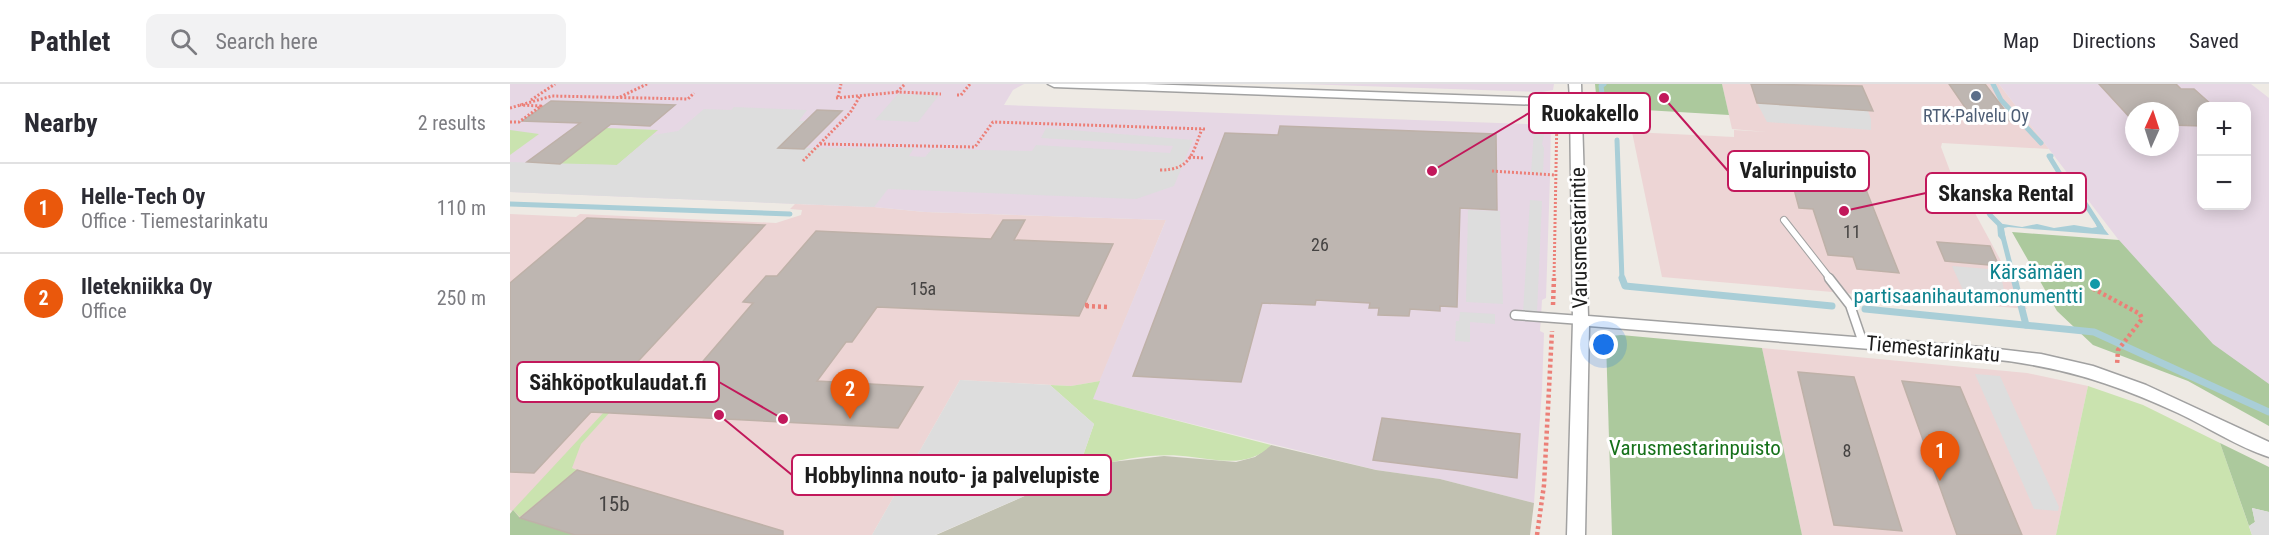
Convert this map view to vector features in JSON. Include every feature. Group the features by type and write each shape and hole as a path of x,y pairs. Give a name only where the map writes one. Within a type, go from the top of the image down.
{"street":[{"path":"1054,84 1575,103"},
{"name":"Varusmestarintie","path":"1575,84 1581,320 1576,535"},
{"name":"Tiemestarinkatu","path":"1581,320 2001,355 2059,363 2136,389 2269,450"}],"lane":[{"path":"1784,220 1850,305 1863,343"},
{"path":"1515,315 1581,320"}],"path":[{"path":"528,102 555,84"},
{"path":"619,97 647,84"},
{"path":"841,84 837,98 897,92 941,94"},
{"path":"897,92 905,84"},
{"path":"957,95 961,95 970,84"},
{"path":"510,108 552,96 688,99 694,93"},
{"path":"803,161 850,113 860,95"},
{"path":"510,122 519,122 541,106 517,105"},
{"path":"820,144 975,147 993,122 1203,129 1185,166 1178,171 1160,170"},
{"path":"1189,157 1204,158"},
{"path":"1492,171 1555,175"},
{"path":"2095,284 2092,288 2140,314 2142,319 2118,350"},
{"path":"1087,305 1108,307"}],"shaded area":[{"path":"510,84 1024,84 1013,90 1004,105 1551,125 1550,173 1547,174 1550,177 1546,298 1542,300 1540,331 1544,333 1542,389 1534,503 1440,479 1376,470 1092,399 1166,220 925,212 874,207 510,192"},
{"path":"1302,84 1554,84 1553,90 1542,92"},
{"path":"1722,84 1999,84 2049,149 1942,143 1941,147 1956,187 1963,191 2027,309 1662,277 1632,132 1734,137 1734,130 1767,132 1732,129"},
{"path":"1999,84 2251,84 2269,98 2269,397 2223,376"},
{"path":"898,94 939,95 918,122 875,120"},
{"path":"1757,103 1868,111 1871,130 1767,122"},
{"path":"734,107 807,110 799,121 805,121 779,148 914,148 909,156 925,157 932,149 1032,151 1036,145 1170,153 1173,146 1041,138 1046,128 1193,140 1174,186 1136,199 888,189 874,207 510,192 510,162 617,165 653,135 678,131 704,109 731,110"},
{"path":"1534,130 1545,131 1542,144 1544,148 1543,174 1531,173"},
{"path":"1530,200 1542,201 1537,313 1523,312"},
{"path":"795,204 874,207 925,212 1166,220 1100,381 1071,386 960,380 872,535 510,535 512,511 510,510 510,214 576,217 580,214 776,223 801,215 802,210 790,209"},
{"path":"1468,210 1500,211 1503,304 1466,302"},
{"path":"1952,266 2000,270 2007,306 1967,299"},
{"path":"1460,312 1495,314 1495,324 1470,322 1470,342 1455,341 1456,321 1459,321"},
{"path":"1762,348 2027,373 2088,386 2056,535 1802,535"},
{"path":"1975,374 2000,376 2059,507 2058,511 2034,509"},
{"path":"960,380 1050,385 1094,424 1077,473 935,535 872,535"},
{"path":"1271,445 1376,470 1440,479 1534,503 1530,535 936,535 1077,473 1111,462 1164,456 1236,462 1255,457"},
{"path":"2252,508 2269,512 2269,535 2252,535 2249,526 2255,522"}],"green space":[{"path":"1595,84 1722,84 1729,115 1628,109 1596,94"},
{"path":"606,128 658,130 617,165 560,164"},
{"path":"510,130 539,134 510,155"},
{"path":"2012,232 2119,240 2213,344 2269,384 2269,426 2188,381 2093,345 2057,311"},
{"name":"Varusmestarinpuisto","path":"1611,336 1762,348 1802,535 1612,535 1606,341"},
{"path":"1100,381 1093,399 1271,445 1244,460 1224,461 1182,456 1150,456 1113,462 1077,473 1094,424 1050,385 1071,386"},
{"path":"2088,386 2143,405 2220,443 2252,535 2056,535"},
{"path":"604,412 610,412 581,444 572,468 577,470 520,517 513,510"},
{"path":"2220,443 2269,467 2269,512 2252,508 2255,522 2249,526"},
{"path":"513,510 520,518 575,535 510,535 510,514"}],"water":[{"path":"2098,221 2109,235 2008,227 2004,228 2006,242 1998,236 1997,223 2022,227 2037,224 2054,228 2074,225 2092,228 2097,227 2095,222"}],"building":[{"path":"1751,84 1862,86 1873,111 1757,103"},
{"path":"1949,84 1985,84 2013,121 1973,119"},
{"path":"2099,84 2176,84 2181,89 2194,89 2209,102 2197,102 2197,126 2179,125 2179,102 2125,102 2125,112"},
{"path":"551,101 675,105 650,126 611,124 560,164 527,162 580,123 522,121"},
{"path":"817,110 842,111 804,149 778,148"},
{"path":"1280,126 1496,134 1497,210 1460,208 1457,307 1440,306 1440,311 1410,309 1409,316 1378,315 1379,308 1369,308 1370,303 1316,300 1315,305 1262,303 1241,382 1133,376 1225,133 1278,135"},
{"path":"1800,168 1859,172 1899,273 1857,269 1853,257 1828,255 1813,209 1799,208 1794,189 1807,190"},
{"path":"587,218 765,225 629,371 692,374 753,303 743,302 766,276 777,276 816,231 991,239 1003,220 1025,220 1014,240 1113,244 1079,316 877,307 852,342 846,342 817,381 923,387 898,428 591,412 534,473 510,472 510,283"},
{"path":"1937,242 1990,246 1999,266 1945,261"},
{"path":"1798,372 1854,377 1902,531 1834,525"},
{"path":"1902,381 1960,387 2022,535 1957,535"},
{"path":"1382,418 1520,434 1517,478 1373,460"},
{"path":"577,470 783,531 783,535 575,535 520,518"}],"waterway":[{"path":"1604,84 1601,86 1603,101 1620,110"},
{"path":"1993,84 2001,100 2041,143"},
{"path":"1617,140 1622,280"},
{"path":"2051,156 2049,156 2060,174"},
{"path":"1969,176 1990,215 2000,225 2014,280"},
{"path":"2063,179 2077,191 2101,228"},
{"path":"510,204 790,214"},
{"path":"1622,278 1625,286 1832,306"},
{"path":"2014,278 2026,325"},
{"path":"1865,309 2094,332 2269,412"}],"place":[{"name":"RTK-Palvelu Oy","path":"1976,96"},
{"name":"Valurinpuisto","path":"1664,98"},
{"name":"Ruokakello","path":"1432,171"},
{"name":"Skanska Rental","path":"1844,211"},
{"name":"Kärsämäen partisaanihautamonumentti","path":"2095,284"},
{"name":"Hobbylinna nouto- ja palvelupiste","path":"719,415"},
{"name":"Sähköpotkulaudat.fi","path":"783,419"},
{"name":"Iletekniikka Oy","path":"850,419"},
{"name":"Helle-Tech Oy","path":"1940,481"}]}
